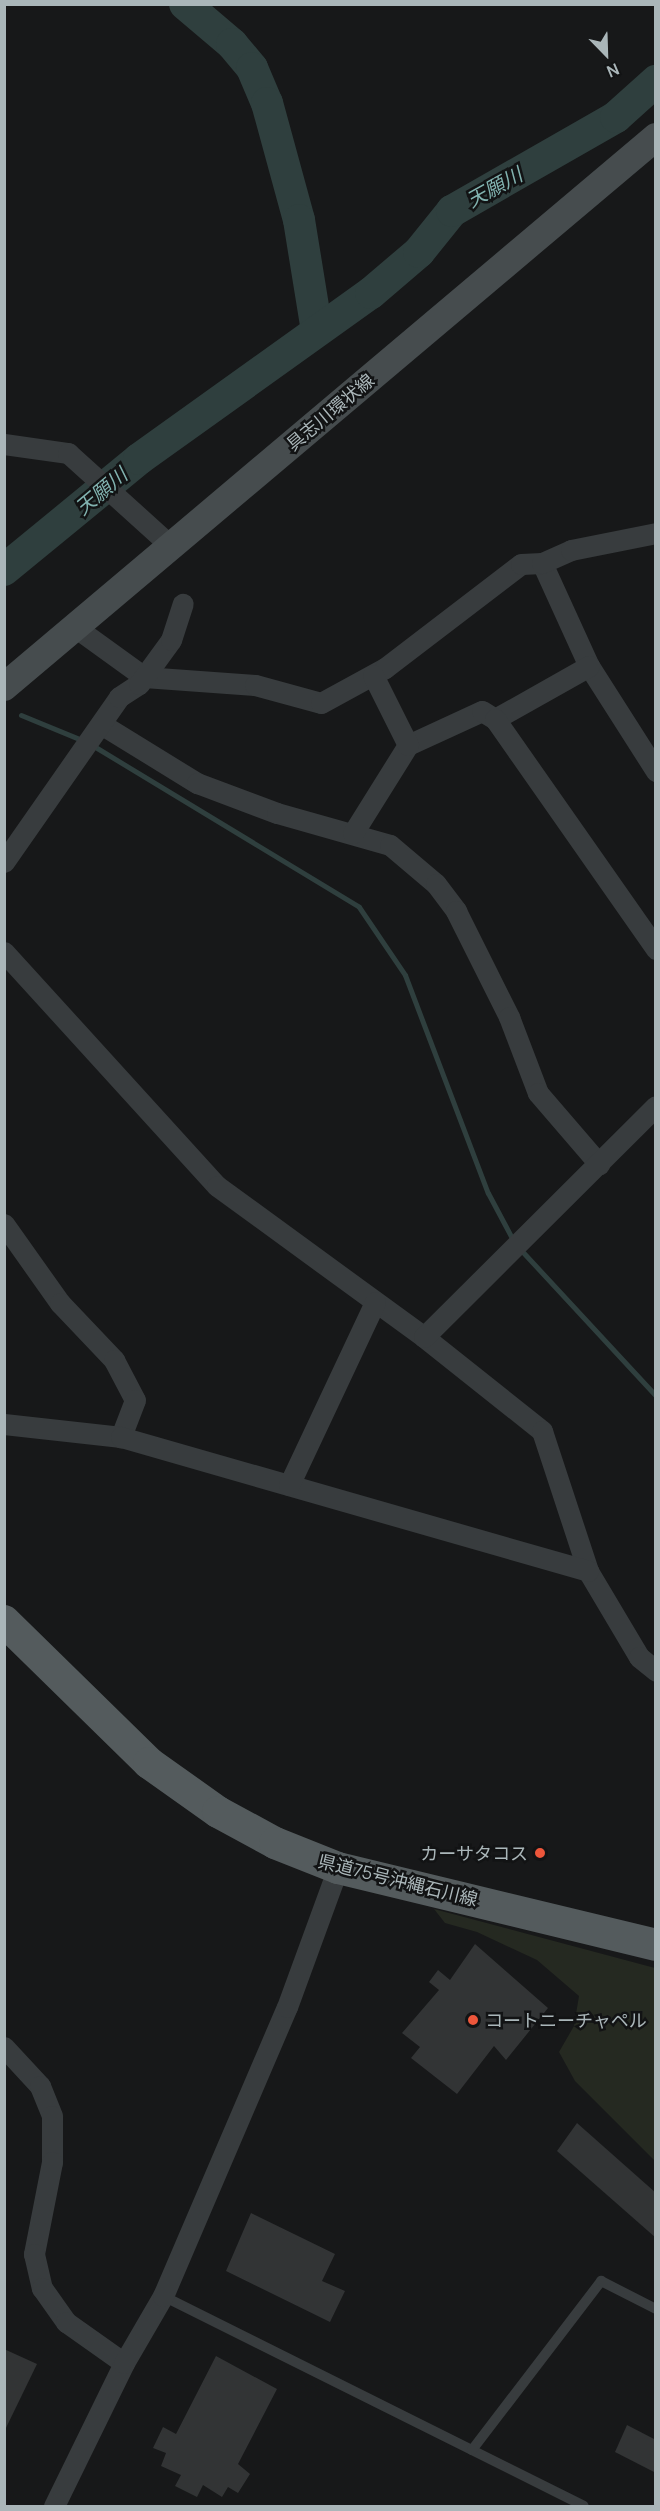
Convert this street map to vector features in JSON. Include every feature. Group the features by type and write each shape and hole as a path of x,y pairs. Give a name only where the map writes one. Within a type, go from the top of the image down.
{"main road":[{"name":"具志川環状線","path":"4,687 656,137"},
{"name":"県道75号沖縄石川線","path":"4,1621 100,1717 185,1791 275,1844 338,1868 656,1945"}],"street":[{"path":"4,444 68,453 171,546"},
{"path":"75,627 144,677 255,686 321,703 373,675 521,564 542,563 571,550 656,532"},
{"path":"542,563 589,666 656,771"},
{"path":"4,862 119,697 144,677 171,640 183,604"},
{"path":"495,719 589,666"},
{"path":"373,675 408,745"},
{"path":"353,833 408,745 482,711 495,719 656,949"},
{"path":"101,724 197,783 277,813 390,845 436,884 456,911 509,1017 538,1093 599,1164"},
{"path":"4,952 217,1186 424,1337 542,1431 588,1571 639,1657 656,1671"},
{"path":"424,1337 656,1106"},
{"path":"4,1224 60,1303 114,1360 135,1400 121,1437"},
{"path":"289,1485 375,1302"},
{"path":"4,1424 121,1437 588,1571"},
{"path":"54,2506 124,2363 163,2295 286,2007 338,1868"},
{"path":"4,2047 40,2086 52,2116 52,2162 34,2254 42,2288 66,2322 124,2363"}],"lane":[{"path":"472,2450 601,2281 656,2309"},
{"path":"163,2295 584,2506"}],"shaded area":[{"path":"434,1909 655,1968 655,2161 575,2081 559,2052 574,2026 579,1996 537,1960 477,1932 445,1923"}],"building":[{"path":"475,1944 548,2008 506,2060 494,2046 457,2094 411,2058 420,2047 402,2033 439,1990 429,1982 438,1970 450,1980"},
{"path":"577,2123 656,2193 656,2238 557,2151"},
{"path":"251,2213 335,2254 322,2281 345,2291 330,2322 226,2271"},
{"path":"4,2349 37,2364 4,2432"},
{"path":"216,2356 277,2389 238,2464 250,2474 238,2493 228,2487 222,2497 203,2485 197,2497 175,2486 181,2475 161,2466 166,2453 153,2448 163,2427 176,2434"},
{"path":"627,2425 656,2440 656,2473 615,2452"}],"waterway":[{"name":"天願川","path":"185,4 232,44 252,68 267,103 299,220 317,331"},
{"name":"天願川","path":"4,570 139,459 371,293 419,252 452,211 616,117 656,81"},
{"path":"21,715 84,741"},
{"path":"92,745 359,907 405,975 488,1193 514,1242"},
{"path":"520,1249 656,1396"}],"place":[{"name":"カーサタコス","path":"540,1853"},
{"name":"コートニーチャペル","path":"473,2020"}]}
